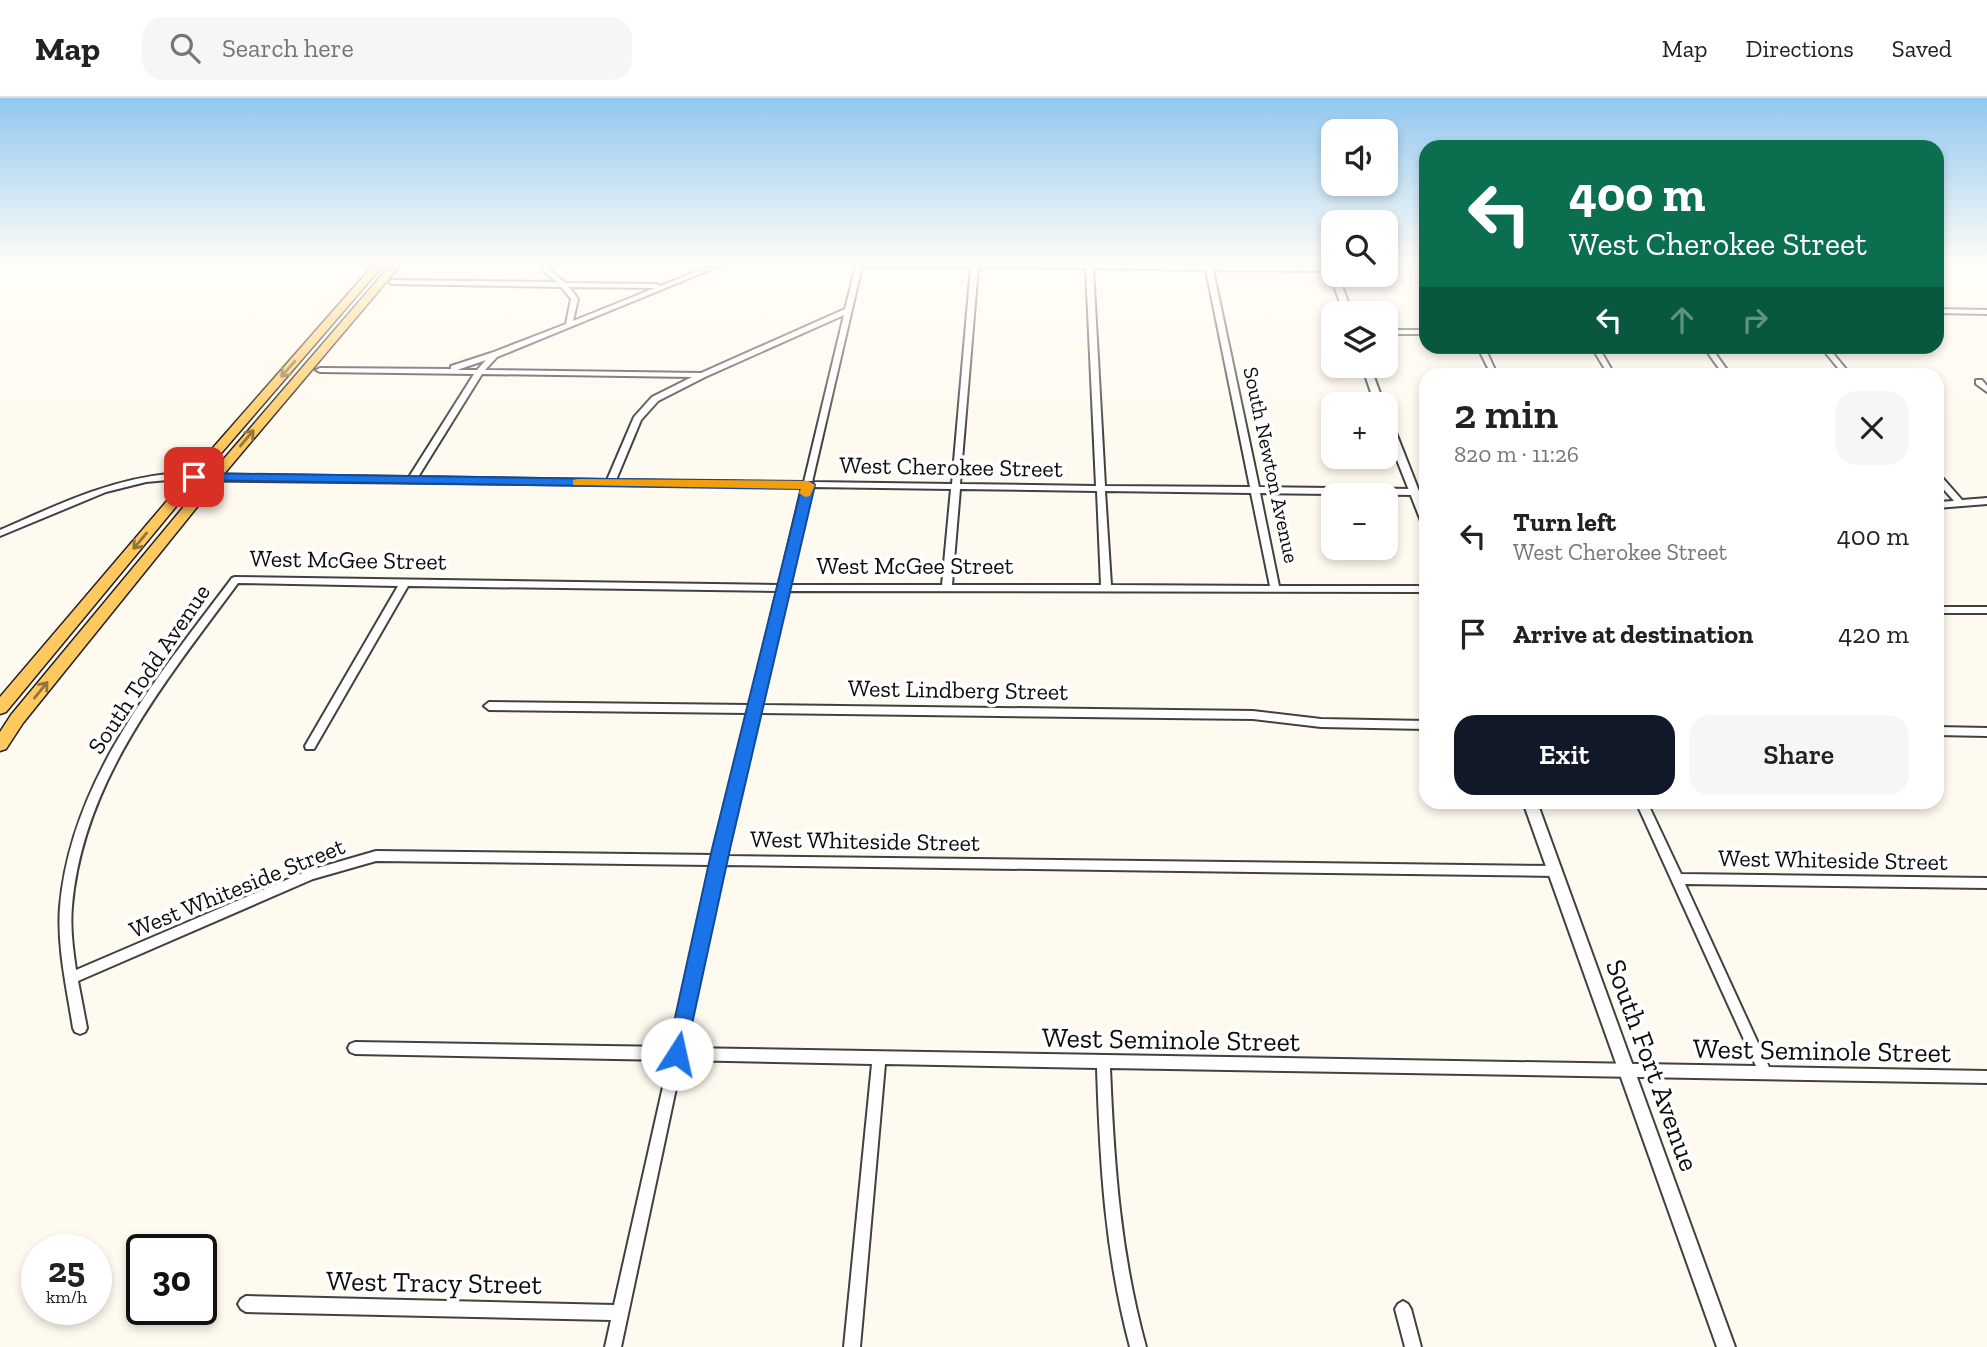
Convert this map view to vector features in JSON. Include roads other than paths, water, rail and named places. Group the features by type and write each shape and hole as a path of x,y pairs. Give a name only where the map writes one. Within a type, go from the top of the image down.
{"main road":[{"path":"0,708 194,477 330,320"},
{"path":"0,745 17,719 214,478 352,320"}],"street":[{"path":"441,371 494,355 576,320"},
{"path":"610,483 635,424 645,408 661,395 826,320"},
{"path":"613,1347 718,862 847,320"},
{"path":"947,587 970,320"},
{"path":"1092,320 1106,588"},
{"name":"South Newton Avenue","path":"1220,320 1275,588"},
{"path":"1398,332 1419,332"},
{"path":"1830,354 1842,368"},
{"path":"412,480 477,375 494,355"},
{"path":"320,370 702,375"},
{"path":"1979,382 1987,390"},
{"path":"1398,451 1419,504"},
{"name":"West Cherokee Street","path":"0,533 118,486 163,478 194,477 1414,492"},
{"path":"1944,485 1961,504"},
{"path":"1944,505 1987,501"},
{"name":"West McGee Street","path":"235,580 784,588 1419,589"},
{"name":"South Todd Avenue","path":"80,1028 66,943 68,889 74,853 96,792 127,731 235,580"},
{"path":"310,746 405,582"},
{"path":"1944,610 1987,610"},
{"name":"West Lindberg Street","path":"489,706 1253,715 1321,723 1419,725"},
{"path":"1944,731 1987,732"},
{"name":"South Fort Avenue","path":"1533,809 1726,1347"},
{"path":"1645,809 1765,1072"},
{"name":"West Whiteside Street","path":"72,978 311,875 376,856 1556,871"},
{"name":"West Whiteside Street","path":"1678,879 1987,883"},
{"name":"West Seminole Street","path":"355,1048 1987,1077"},
{"path":"852,1347 879,1059"},
{"path":"1103,1063 1112,1232 1121,1284 1138,1347"},
{"name":"West Tracy Street","path":"246,1304 621,1313"},
{"path":"1403,1309 1413,1347"}]}
